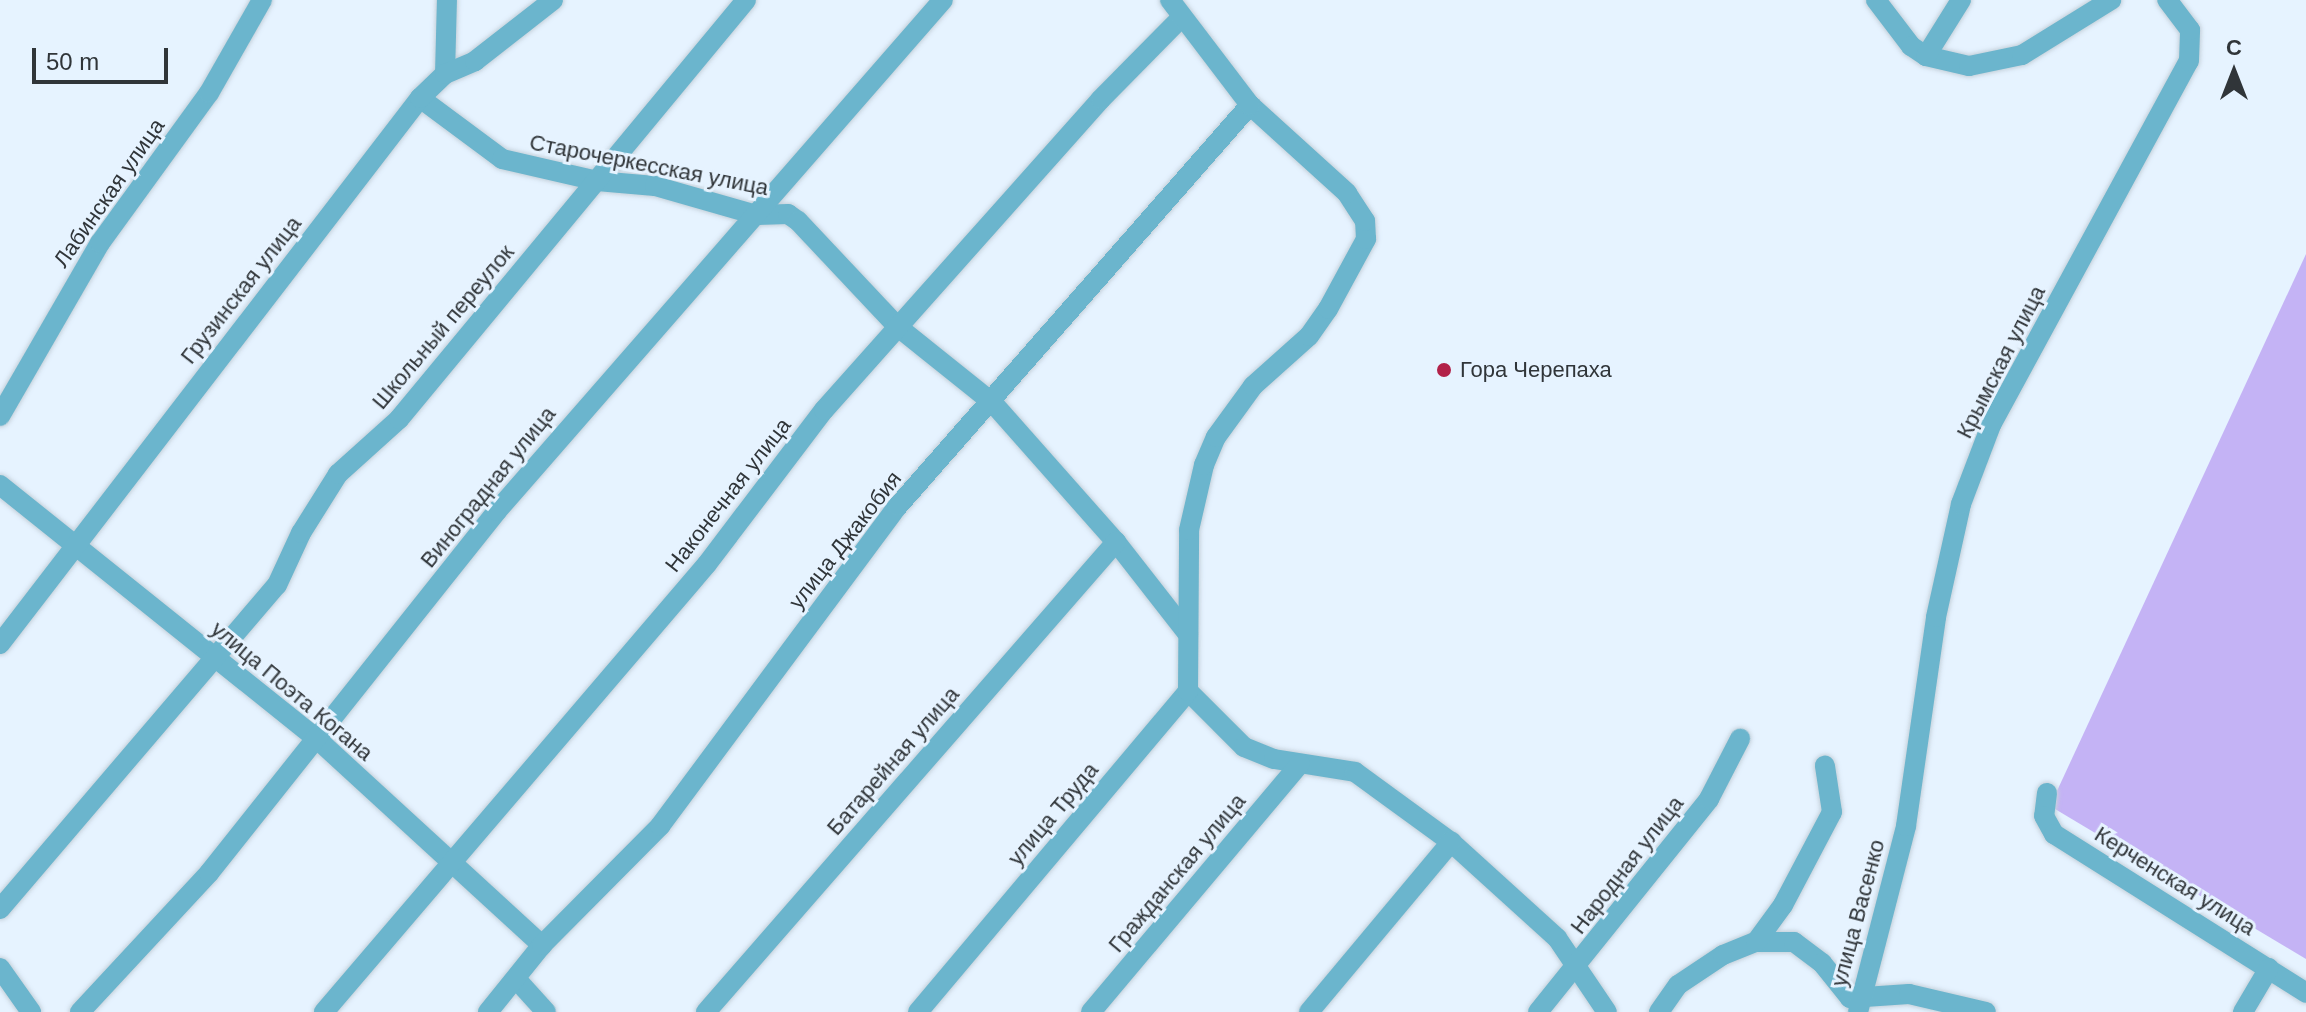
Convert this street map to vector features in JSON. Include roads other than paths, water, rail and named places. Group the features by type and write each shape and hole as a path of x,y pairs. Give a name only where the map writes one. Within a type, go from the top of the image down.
{"street":[{"name":"Лабинская улица","path":"2,408 100,243 209,93 262,0"},
{"path":"445,74 447,0"},
{"name":"Грузинская улица","path":"0,644 420,98 445,74 475,61 553,0"},
{"name":"Школьный переулок","path":"0,909 218,659 277,585 301,533 338,474 399,419 746,0"},
{"name":"Виноградная улица","path":"80,1012 209,873 318,740 497,511 697,277 757,215 943,0"},
{"path":"1876,0 1901,36 1926,56 1969,66 2022,55 2111,0"},
{"path":"1926,56 1961,0"},
{"name":"Крымская улица","path":"1906,826 1936,617 1961,504 1991,425 2189,61 2190,30 2167,0"},
{"path":"1176,9 1250,105 1347,193 1365,221 1366,239 1351,272 1309,336 1253,386 1216,437 1189,530 1188,691 1244,747 1300,764 1355,772 1451,842 1557,938 1607,1012"},
{"name":"Наконечная улица","path":"324,1012 707,564 824,410 1101,99 1176,9"},
{"name":"Старочеркесская улица","path":"420,98 502,159 597,181 655,186 757,215 788,214 898,327 993,403 1116,542 1188,634"},
{"name":"улица Джакобия","path":"488,1012 517,980 542,945 660,826 898,506 993,403 1250,105"},
{"name":"улица Поэта Когана","path":"0,485 318,740 542,945"},
{"name":"Батарейная улица","path":"706,1012 1116,542"},
{"name":"улица Труда","path":"918,1012 1188,691"},
{"name":"Народная улица","path":"1538,1012 1709,799 1740,739"},
{"name":"Гражданская улица","path":"1091,1012 1300,764"},
{"path":"1756,942 1783,905 1832,812 1825,766"},
{"name":"Керченская улица","path":"2047,793 2044,816 2054,834 2306,993"},
{"name":"улица Васенко","path":"1859,1006 1906,826"},
{"path":"1309,1012 1451,842"},
{"path":"1659,1012 1678,985 1723,955 1756,942 1794,942 1822,963 1859,1006 1909,994 1986,1012"},
{"path":"0,968 31,1012"},
{"path":"2243,1012 2269,968"},
{"path":"517,980 546,1012"}],"place":[{"name":"Гора Черепаха","path":"1444,370"}]}
